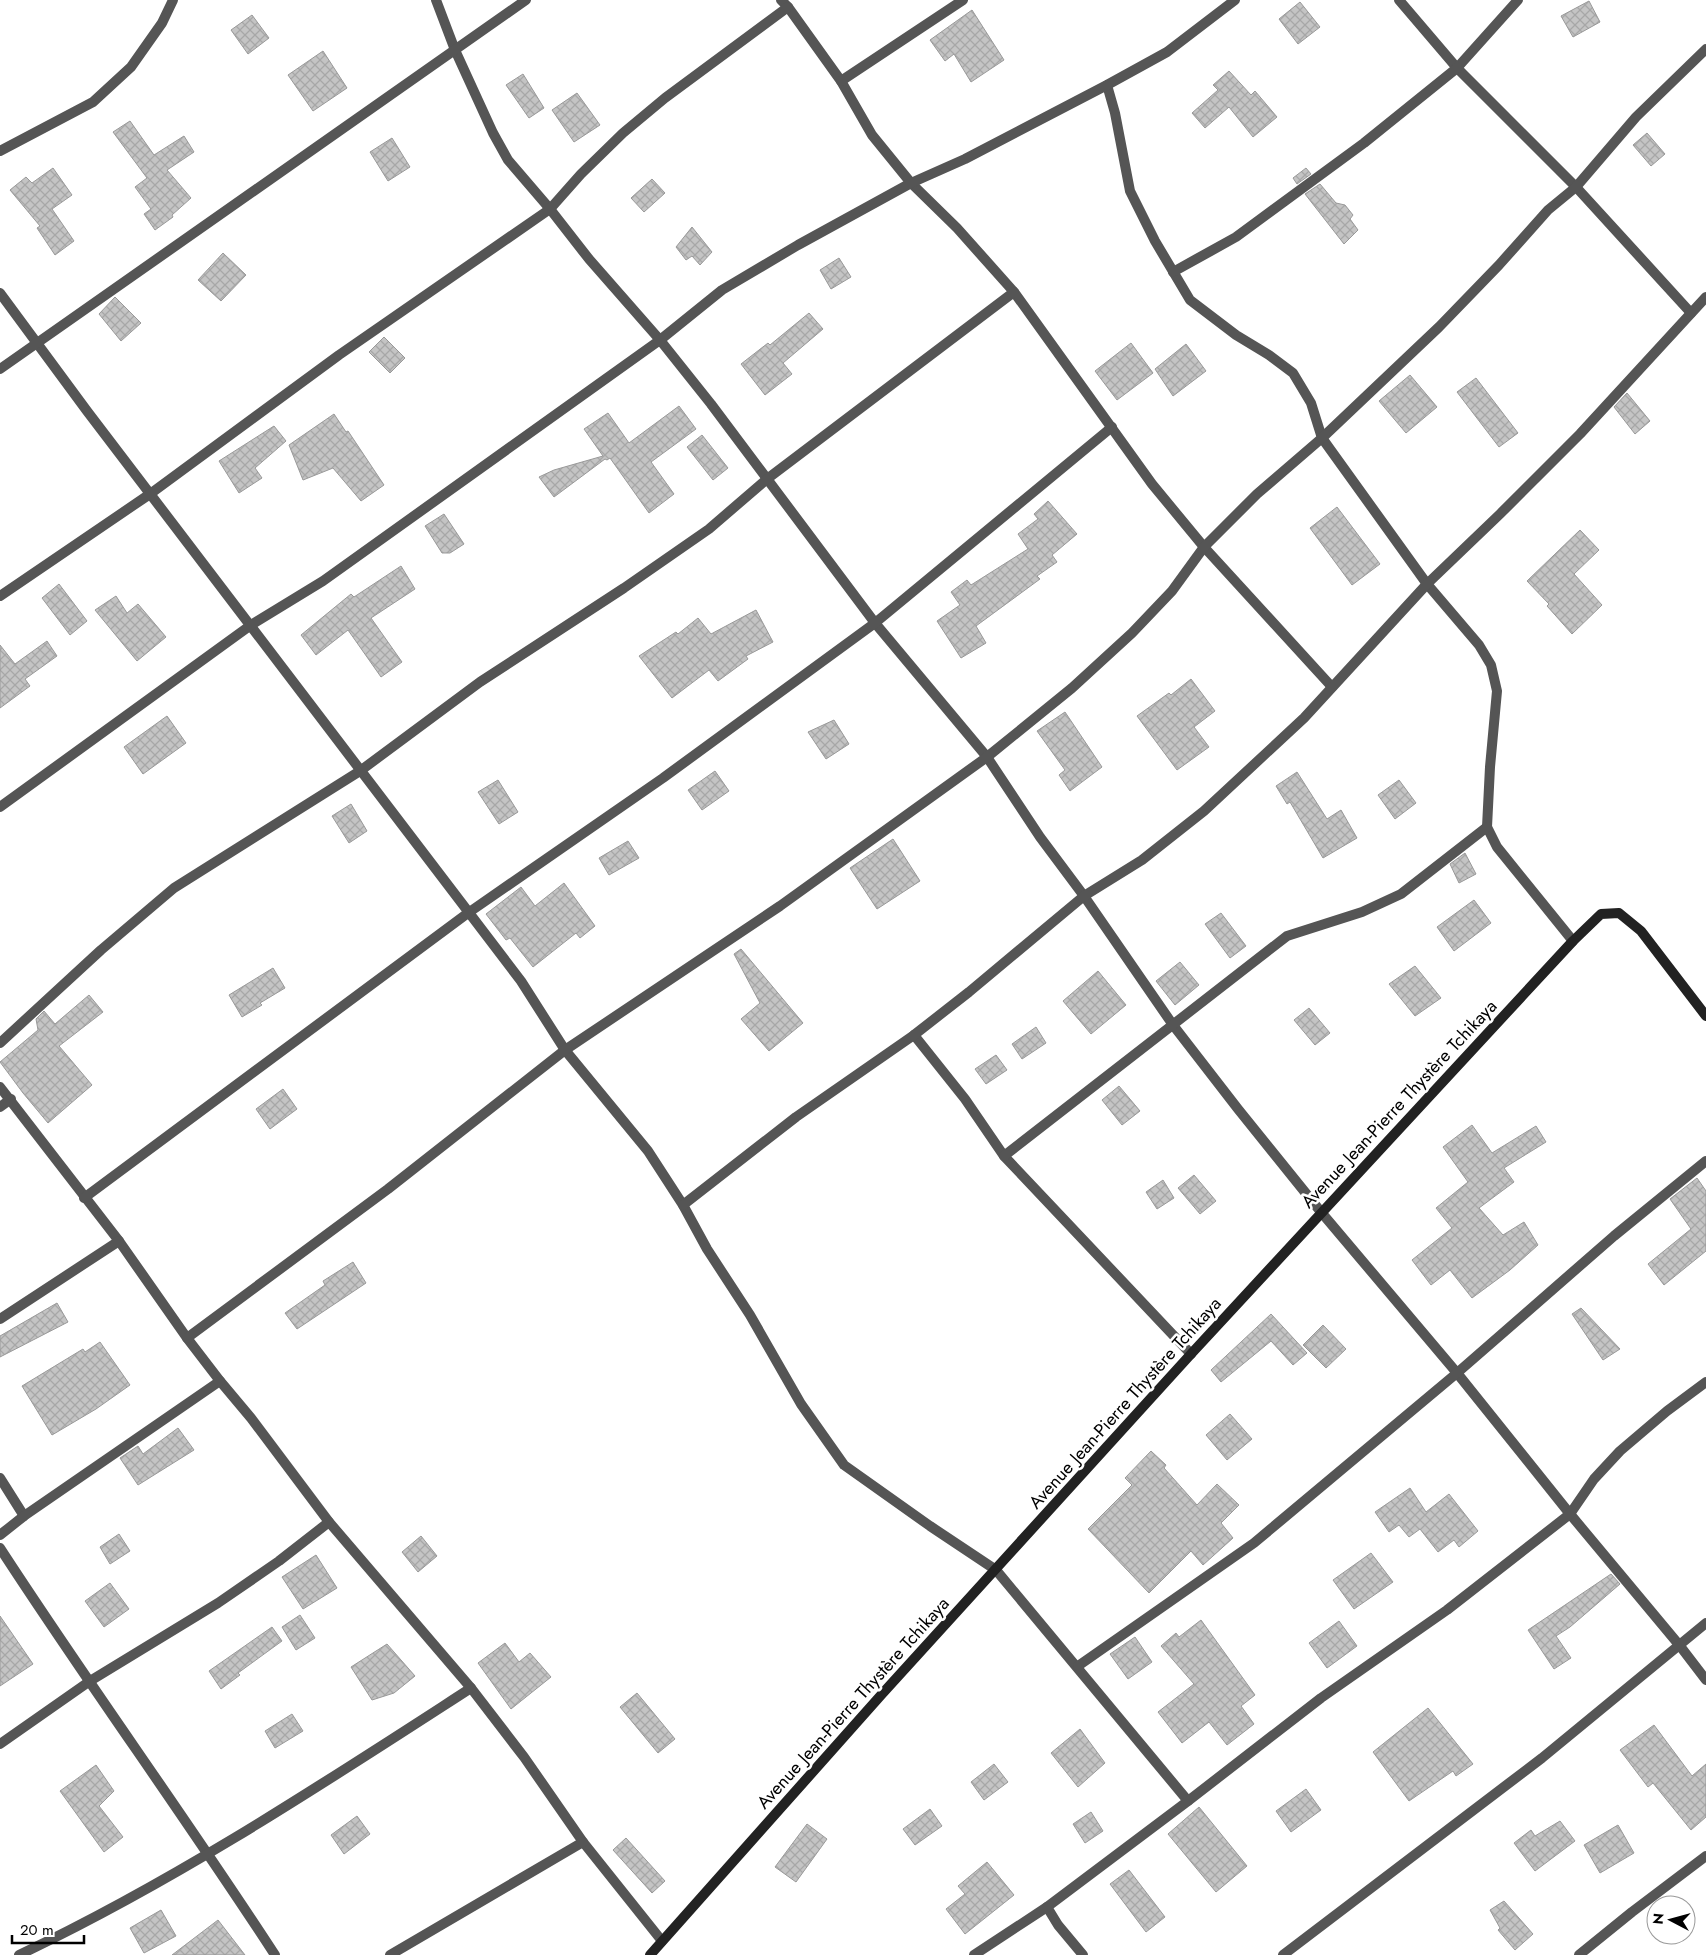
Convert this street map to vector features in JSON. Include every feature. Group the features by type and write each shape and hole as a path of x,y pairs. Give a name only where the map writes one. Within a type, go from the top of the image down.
{"street":[{"path":"0,151 93,102 131,67 162,23 173,0"},
{"path":"436,0 454,50 492,133 508,160 589,259 660,340 711,404 875,623 987,756 1040,838 1084,896 1173,1025 1321,1212 1456,1373 1706,1680"},
{"path":"0,369 526,0"},
{"path":"841,81 963,0"},
{"path":"0,807 251,625 323,581 660,340 722,290 798,245 911,183 964,159 1167,52 1235,0"},
{"path":"1399,0 1457,68 1576,187 1690,313"},
{"path":"1173,272 1236,237 1364,143 1457,68 1518,0"},
{"path":"0,596 150,494 339,355 550,209 581,174 637,122 785,4 841,81 872,135 911,183 957,228 1014,292 1152,484 1204,547 1332,686"},
{"path":"187,1338 388,1189 565,1050 780,906 987,756 1072,688 1132,633 1172,591 1204,547 1257,494 1322,438 1439,327 1499,265 1548,210 1576,187 1636,117 1706,49"},
{"path":"1106,85 1115,113 1130,191 1155,241 1190,300 1236,335 1269,355 1293,374 1311,403 1322,438 1427,584 1479,645 1491,665 1497,691 1487,827 1497,847 1572,941"},
{"path":"0,1043 101,950 174,888 360,771 480,682 624,588 708,529 767,479 1014,292"},
{"path":"0,293 150,494 521,981 565,1050 648,1151 750,1314 801,1404 844,1465 996,1570 1078,1666 1188,1801"},
{"path":"682,1205 796,1117 914,1035 970,992 1084,896 1142,860 1204,812 1304,718 1427,584 1580,434 1706,297"},
{"path":"84,1198 468,913 663,778 875,623 1112,427"},
{"path":"1004,1156 1287,936 1362,912 1401,894 1487,827"},
{"name":"Avenue Jean-Pierre Thystère Tchikaya","path":"650,1955 882,1694 1191,1354 1572,941 1601,914 1619,913 1640,931 1706,1016"},
{"path":"914,1035 965,1099 1004,1156 1191,1354"},
{"path":"0,1087 119,1241 187,1338 220,1381 251,1418 330,1522 471,1688 524,1757 583,1842 662,1941"},
{"path":"0,1107 11,1099"},
{"path":"1078,1666 1254,1543 1456,1373 1614,1236 1706,1161"},
{"path":"0,1319 119,1241"},
{"path":"0,1535 24,1516 220,1381"},
{"path":"974,1955 1047,1907 1321,1698 1447,1610 1570,1514 1594,1479 1620,1451 1667,1411 1706,1382"},
{"path":"0,1478 24,1516"},
{"path":"0,1744 90,1681 218,1604 330,1522"},
{"path":"0,1548 209,1854 275,1955"},
{"path":"1283,1955 1542,1758 1680,1646 1706,1622"},
{"path":"19,1955 209,1854 340,1773 471,1688"},
{"path":"390,1955 583,1842"},
{"path":"1579,1955 1706,1856"},
{"path":"1047,1907 1058,1925 1083,1955"}],"building":[{"path":"1589,1 1600,22 1573,37 1561,16"},
{"path":"1300,2 1320,27 1298,44 1279,19"},
{"path":"972,10 1004,60 971,82 954,54 945,61 930,40"},
{"path":"252,15 269,38 248,54 231,30"},
{"path":"323,51 347,88 313,111 288,75"},
{"path":"1229,71 1251,95 1255,91 1277,117 1253,137 1229,107 1205,128 1192,113 1218,90 1213,85"},
{"path":"523,74 544,108 529,118 506,85"},
{"path":"577,93 600,125 574,142 552,110"},
{"path":"130,121 154,155 184,136 194,152 167,170 191,198 172,215 173,217 155,230 144,214 151,209 135,187 147,178 113,132"},
{"path":"1647,133 1665,154 1651,166 1633,145"},
{"path":"392,138 410,167 388,181 370,152"},
{"path":"53,168 72,195 52,209 74,241 55,255 37,228 40,226 10,190 26,177 32,183"},
{"path":"1306,168 1311,174 1297,184 1293,178"},
{"path":"652,179 665,193 644,212 631,198"},
{"path":"1320,184 1336,203 1345,205 1353,215 1350,219 1358,230 1344,244 1305,194"},
{"path":"692,227 712,252 700,265 692,256 686,260 676,247"},
{"path":"223,253 246,275 221,301 198,280"},
{"path":"839,258 851,277 831,289 820,270"},
{"path":"115,297 141,323 121,341 99,314"},
{"path":"809,313 823,329 783,363 792,374 765,395 741,364 768,343 770,345"},
{"path":"384,337 405,358 390,373 369,352"},
{"path":"1131,343 1153,373 1117,400 1095,371"},
{"path":"1186,344 1206,371 1173,396 1155,369"},
{"path":"1410,375 1437,407 1406,433 1379,401"},
{"path":"1476,378 1518,433 1499,447 1457,392"},
{"path":"1627,393 1650,421 1635,434 1614,407"},
{"path":"679,406 696,429 651,462 674,494 649,513 610,458 605,459 554,497 539,477 554,470 603,456 584,429 608,413 629,443"},
{"path":"334,414 346,432 348,431 384,485 361,501 333,468 303,480 289,445"},
{"path":"274,426 286,441 255,468 262,478 239,493 219,461"},
{"path":"702,435 728,468 713,480 687,447"},
{"path":"1048,501 1077,534 1052,555 1057,562 1037,576 1040,579 976,626 986,643 961,658 937,621 960,605 951,592 967,580 971,585 1028,549 1018,534 1038,519 1034,514"},
{"path":"1337,507 1380,564 1352,585 1310,528"},
{"path":"444,514 464,544 450,553 442,553 425,526"},
{"path":"1580,530 1599,550 1574,574 1602,605 1572,634 1547,606 1549,604 1527,581"},
{"path":"401,566 415,589 371,618 402,662 381,677 348,630 316,655 301,635 351,594 354,597"},
{"path":"59,584 87,621 70,635 42,598"},
{"path":"116,596 127,613 138,604 166,637 137,661 95,610"},
{"path":"756,610 773,642 746,656 748,659 718,681 709,670 672,698 639,656 676,632 678,634 698,618 711,634"},
{"path":"47,641 57,656 25,679 30,686 0,708 0,645 15,664"},
{"path":"1191,679 1215,711 1194,727 1209,747 1177,770 1137,716 1169,693 1171,695"},
{"path":"1065,712 1102,767 1070,791 1059,775 1065,770 1037,731"},
{"path":"167,716 186,743 143,774 124,747"},
{"path":"834,720 849,744 826,759 808,732"},
{"path":"715,771 729,791 702,810 688,790"},
{"path":"1297,772 1327,819 1341,810 1357,838 1323,858 1290,802 1287,804 1276,786"},
{"path":"498,780 518,812 499,824 478,792"},
{"path":"1399,780 1416,803 1395,819 1378,795"},
{"path":"351,804 367,831 349,843 332,816"},
{"path":"893,839 920,881 877,909 850,868"},
{"path":"628,841 639,858 609,875 599,858"},
{"path":"1465,853 1476,874 1459,883 1450,864"},
{"path":"564,883 595,926 580,938 576,933 533,967 510,938 506,940 486,914 521,887 535,906"},
{"path":"1474,900 1491,923 1454,951 1437,927"},
{"path":"1221,913 1246,946 1230,958 1205,924"},
{"path":"741,949 803,1023 769,1051 741,1019 760,1003 734,954"},
{"path":"1180,962 1199,985 1175,1005 1156,981"},
{"path":"1415,966 1441,998 1415,1016 1389,984"},
{"path":"273,968 285,988 260,1003 262,1005 242,1017 229,995"},
{"path":"1098,971 1126,1005 1091,1034 1063,1001"},
{"path":"89,995 103,1012 59,1046 92,1085 48,1123 0,1062 38,1030 36,1019 44,1011 55,1024"},
{"path":"1309,1008 1330,1033 1315,1045 1294,1020"},
{"path":"1036,1027 1046,1043 1022,1059 1012,1044"},
{"path":"996,1055 1007,1070 986,1084 975,1069"},
{"path":"1119,1086 1140,1111 1122,1125 1102,1100"},
{"path":"283,1089 297,1109 270,1129 256,1109"},
{"path":"1472,1125 1492,1153 1536,1126 1546,1142 1504,1168 1514,1182 1479,1208 1503,1235 1524,1222 1538,1245 1510,1270 1472,1298 1450,1270 1431,1285 1412,1260 1452,1228 1436,1208 1468,1182 1443,1147"},
{"path":"1194,1175 1216,1201 1200,1214 1178,1188"},
{"path":"1697,1178 1706,1191 1706,1251 1664,1285 1648,1264 1691,1229 1670,1199"},
{"path":"1163,1180 1174,1198 1157,1209 1146,1192"},
{"path":"353,1262 366,1283 297,1329 285,1313 325,1285 323,1281"},
{"path":"57,1303 68,1322 0,1357 0,1336"},
{"path":"1581,1308 1620,1349 1603,1360 1572,1314"},
{"path":"1271,1314 1307,1353 1293,1365 1271,1341 1221,1382 1211,1370"},
{"path":"1323,1325 1346,1349 1326,1368 1303,1345"},
{"path":"100,1342 130,1385 96,1409 52,1435 22,1386 83,1349 85,1352"},
{"path":"1230,1414 1252,1439 1227,1460 1206,1435"},
{"path":"178,1428 194,1450 138,1485 120,1458 138,1446 143,1454"},
{"path":"1151,1451 1166,1465 1164,1468 1197,1505 1217,1484 1239,1505 1221,1523 1233,1538 1203,1565 1191,1551 1149,1593 1088,1529 1132,1485 1125,1478"},
{"path":"1410,1488 1426,1512 1449,1494 1478,1531 1459,1547 1454,1540 1438,1552 1420,1529 1409,1537 1399,1525 1389,1532 1375,1512"},
{"path":"119,1534 130,1551 110,1564 100,1547"},
{"path":"421,1536 437,1556 418,1572 402,1552"},
{"path":"1371,1553 1393,1582 1354,1609 1333,1580"},
{"path":"316,1555 337,1588 303,1609 282,1577"},
{"path":"1611,1574 1620,1584 1570,1627 1556,1636 1571,1658 1554,1669 1528,1630"},
{"path":"110,1583 129,1609 104,1627 85,1601"},
{"path":"300,1615 315,1638 296,1650 282,1627"},
{"path":"0,1616 33,1664 0,1686"},
{"path":"1201,1620 1255,1695 1241,1706 1254,1724 1227,1745 1209,1722 1182,1743 1158,1712 1194,1684 1161,1646 1176,1633 1179,1637"},
{"path":"1339,1621 1357,1646 1327,1668 1309,1643"},
{"path":"272,1627 282,1641 238,1673 240,1675 221,1689 209,1671"},
{"path":"1135,1637 1152,1662 1128,1679 1110,1654"},
{"path":"505,1643 519,1662 530,1653 551,1677 511,1709 478,1663"},
{"path":"387,1644 415,1676 394,1693 372,1700 351,1667"},
{"path":"637,1693 675,1739 658,1753 620,1707"},
{"path":"1428,1708 1473,1764 1456,1776 1453,1771 1409,1801 1373,1752"},
{"path":"292,1714 303,1731 275,1748 265,1731"},
{"path":"1654,1725 1692,1776 1706,1764 1706,1817 1691,1830 1653,1783 1648,1787 1620,1750"},
{"path":"1080,1729 1105,1763 1078,1787 1051,1753"},
{"path":"994,1764 1008,1782 984,1800 971,1782"},
{"path":"96,1765 114,1791 99,1806 123,1837 104,1852 60,1791"},
{"path":"1306,1789 1321,1810 1291,1832 1276,1811"},
{"path":"1199,1807 1247,1866 1216,1892 1168,1834"},
{"path":"930,1809 942,1826 915,1845 903,1829"},
{"path":"1091,1812 1103,1831 1085,1843 1073,1824"},
{"path":"357,1816 370,1834 344,1854 331,1835"},
{"path":"1560,1821 1575,1841 1535,1871 1514,1843 1531,1830 1535,1836"},
{"path":"807,1824 827,1839 796,1882 775,1867"},
{"path":"1618,1825 1634,1853 1600,1873 1584,1845"},
{"path":"626,1838 665,1881 652,1893 613,1850"},
{"path":"987,1862 1014,1895 965,1934 946,1909 965,1894 958,1886"},
{"path":"1129,1870 1165,1917 1146,1932 1110,1884"},
{"path":"1504,1901 1533,1934 1515,1950 1498,1930 1500,1928 1490,1910"},
{"path":"161,1910 176,1936 144,1953 130,1928"},
{"path":"218,1920 245,1955 172,1955"}]}
